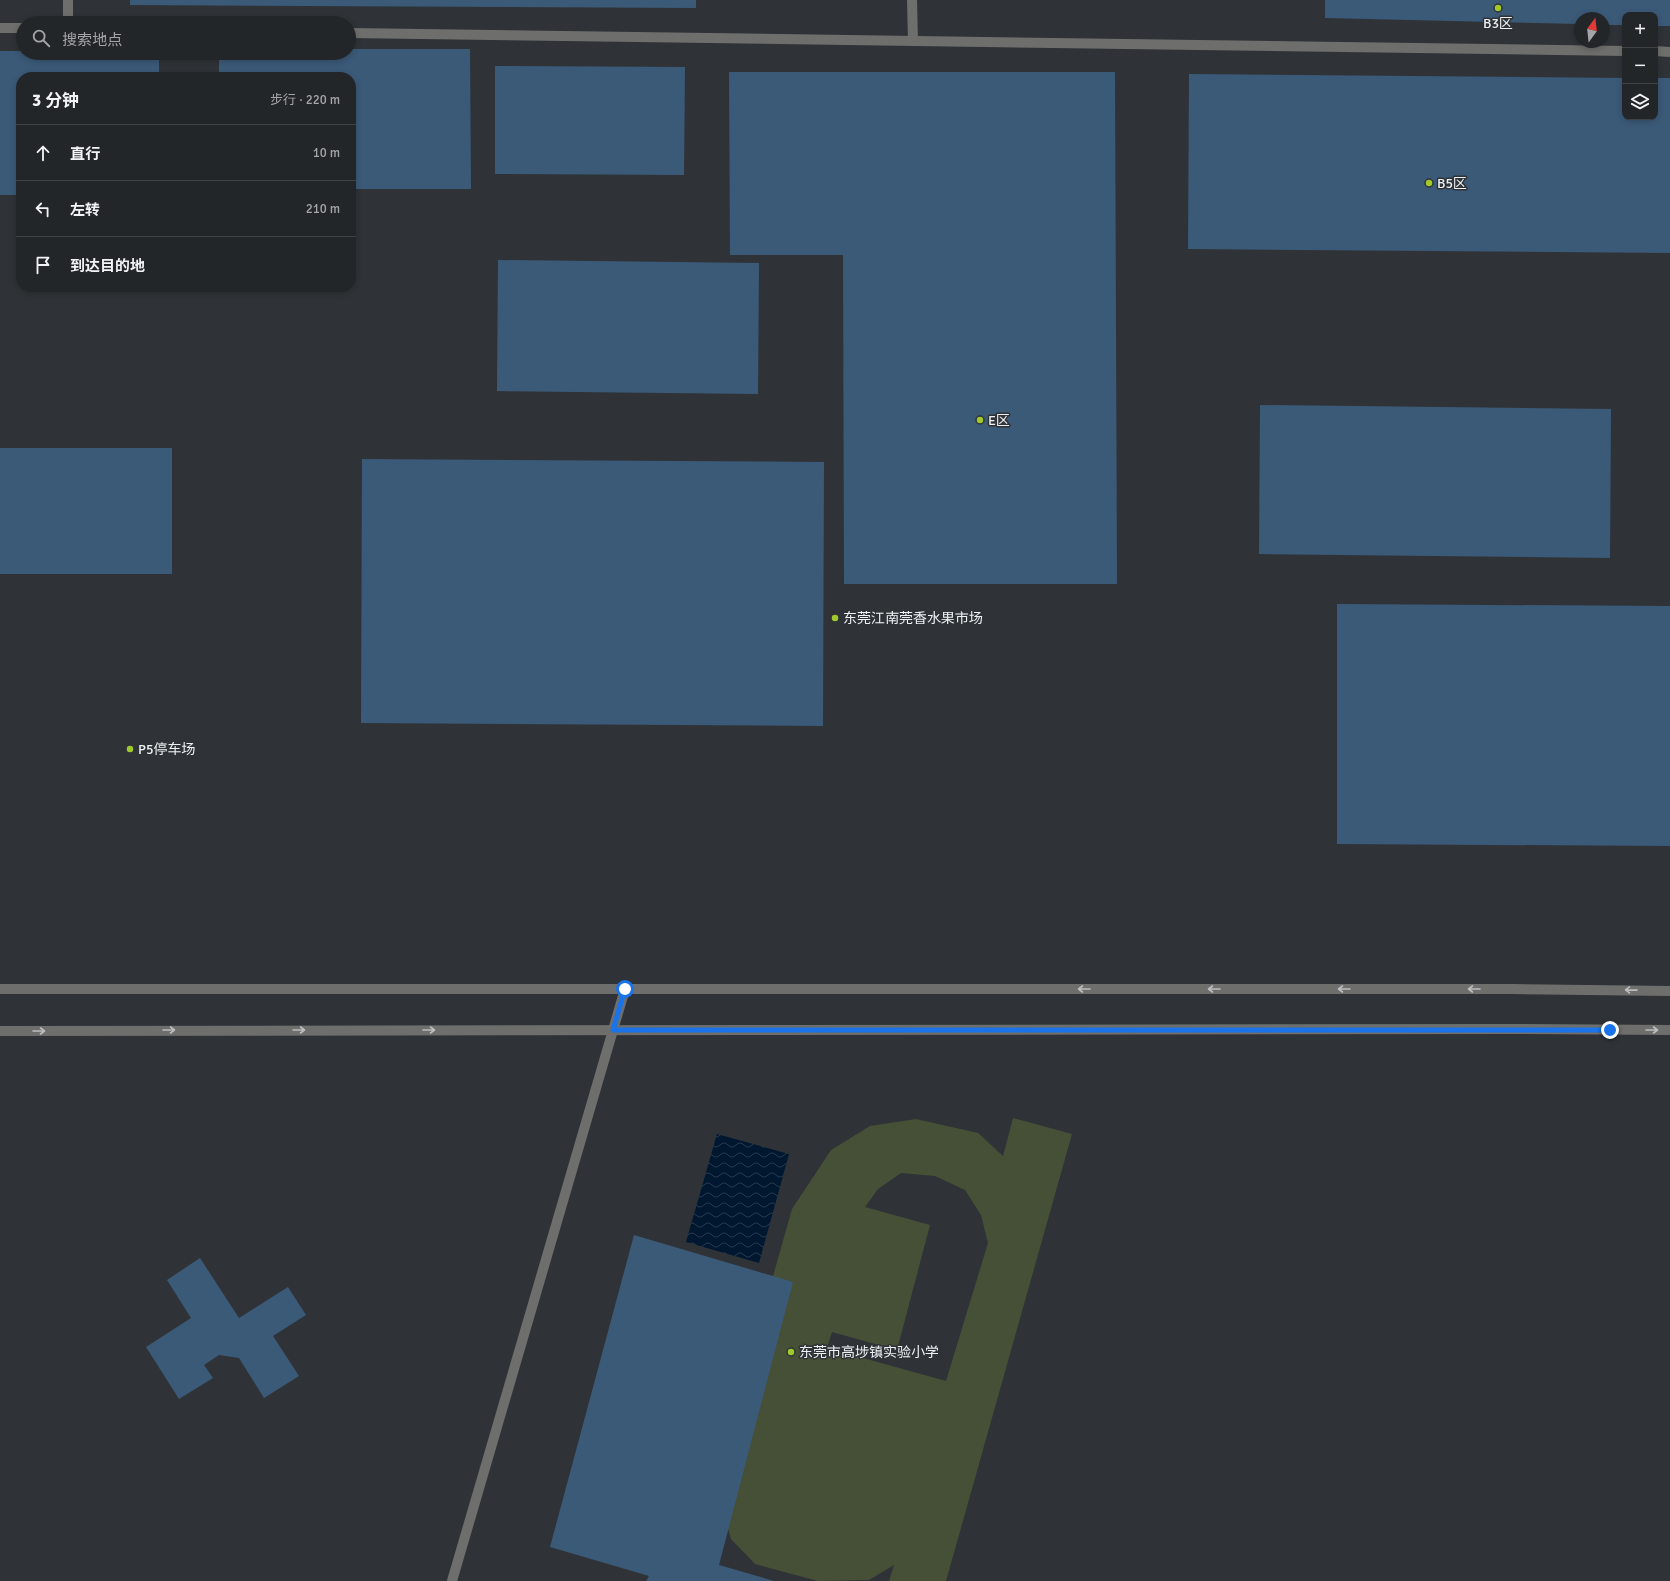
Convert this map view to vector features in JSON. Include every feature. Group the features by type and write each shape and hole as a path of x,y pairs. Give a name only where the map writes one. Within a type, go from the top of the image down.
{"street":[{"path":"68,0 68,16"},
{"path":"912,0 913,41"},
{"path":"0,28 16,28"},
{"path":"356,33 1622,51"},
{"path":"1658,51 1670,52"},
{"path":"0,989 1513,989 1670,991"},
{"path":"452,1581 625,989"},
{"path":"0,1030 1670,1030"}],"green space":[{"path":"1013,1118 1072,1134 946,1581 889,1581 894,1565 869,1580 818,1581 755,1564 731,1539 719,1497 725,1446 792,1209 831,1150 870,1126 916,1119 978,1133 1003,1156","holes":["901,1173 935,1176 965,1190 981,1215 988,1243 946,1381 827,1348 832,1332 897,1350 930,1225 865,1207 878,1189"]}],"water":[{"path":"717,1134 789,1154 759,1263 686,1242"}],"building":[{"path":"130,0 696,0 696,8 130,5"},
{"name":"B3区","path":"1325,0 1670,0 1670,26 1658,26 1658,12 1622,12 1622,25 1610,25 1610,12 1574,12 1574,24 1325,18"},
{"path":"356,49 470,49 471,189 356,189 356,72 219,72 219,60 356,60"},
{"path":"0,51 16,51 16,60 159,60 159,72 16,72 16,195 0,195"},
{"path":"495,66 685,67 684,175 495,174"},
{"name":"E区","path":"729,72 1115,72 1117,584 844,584 843,255 730,255"},
{"name":"B5区","path":"1189,74 1622,78 1622,120 1658,120 1658,78 1670,78 1670,253 1188,249"},
{"path":"498,260 759,263 758,394 497,391"},
{"path":"1260,405 1611,409 1610,558 1259,554"},
{"path":"0,448 172,448 172,574 0,574"},
{"path":"362,459 824,462 823,726 361,723"},
{"path":"1337,604 1670,606 1670,846 1337,844"},
{"path":"634,1235 793,1282 719,1565 774,1581 646,1581 649,1576 550,1547"},
{"path":"200,1258 239,1318 288,1287 306,1315 273,1336 299,1376 264,1398 239,1358 219,1355 204,1365 213,1378 179,1399 146,1347 191,1318 167,1280"}],"place":[{"name":"B3区","path":"1498,8"},
{"name":"B5区","path":"1429,183"},
{"name":"E区","path":"980,420"},
{"name":"东莞江南莞香水果市场","path":"835,618"},
{"name":"P5停车场","path":"130,749"},
{"name":"东莞市高埗镇实验小学","path":"791,1352"}],"route":[{"path":"625,989 613,1030 1610,1030"}]}
